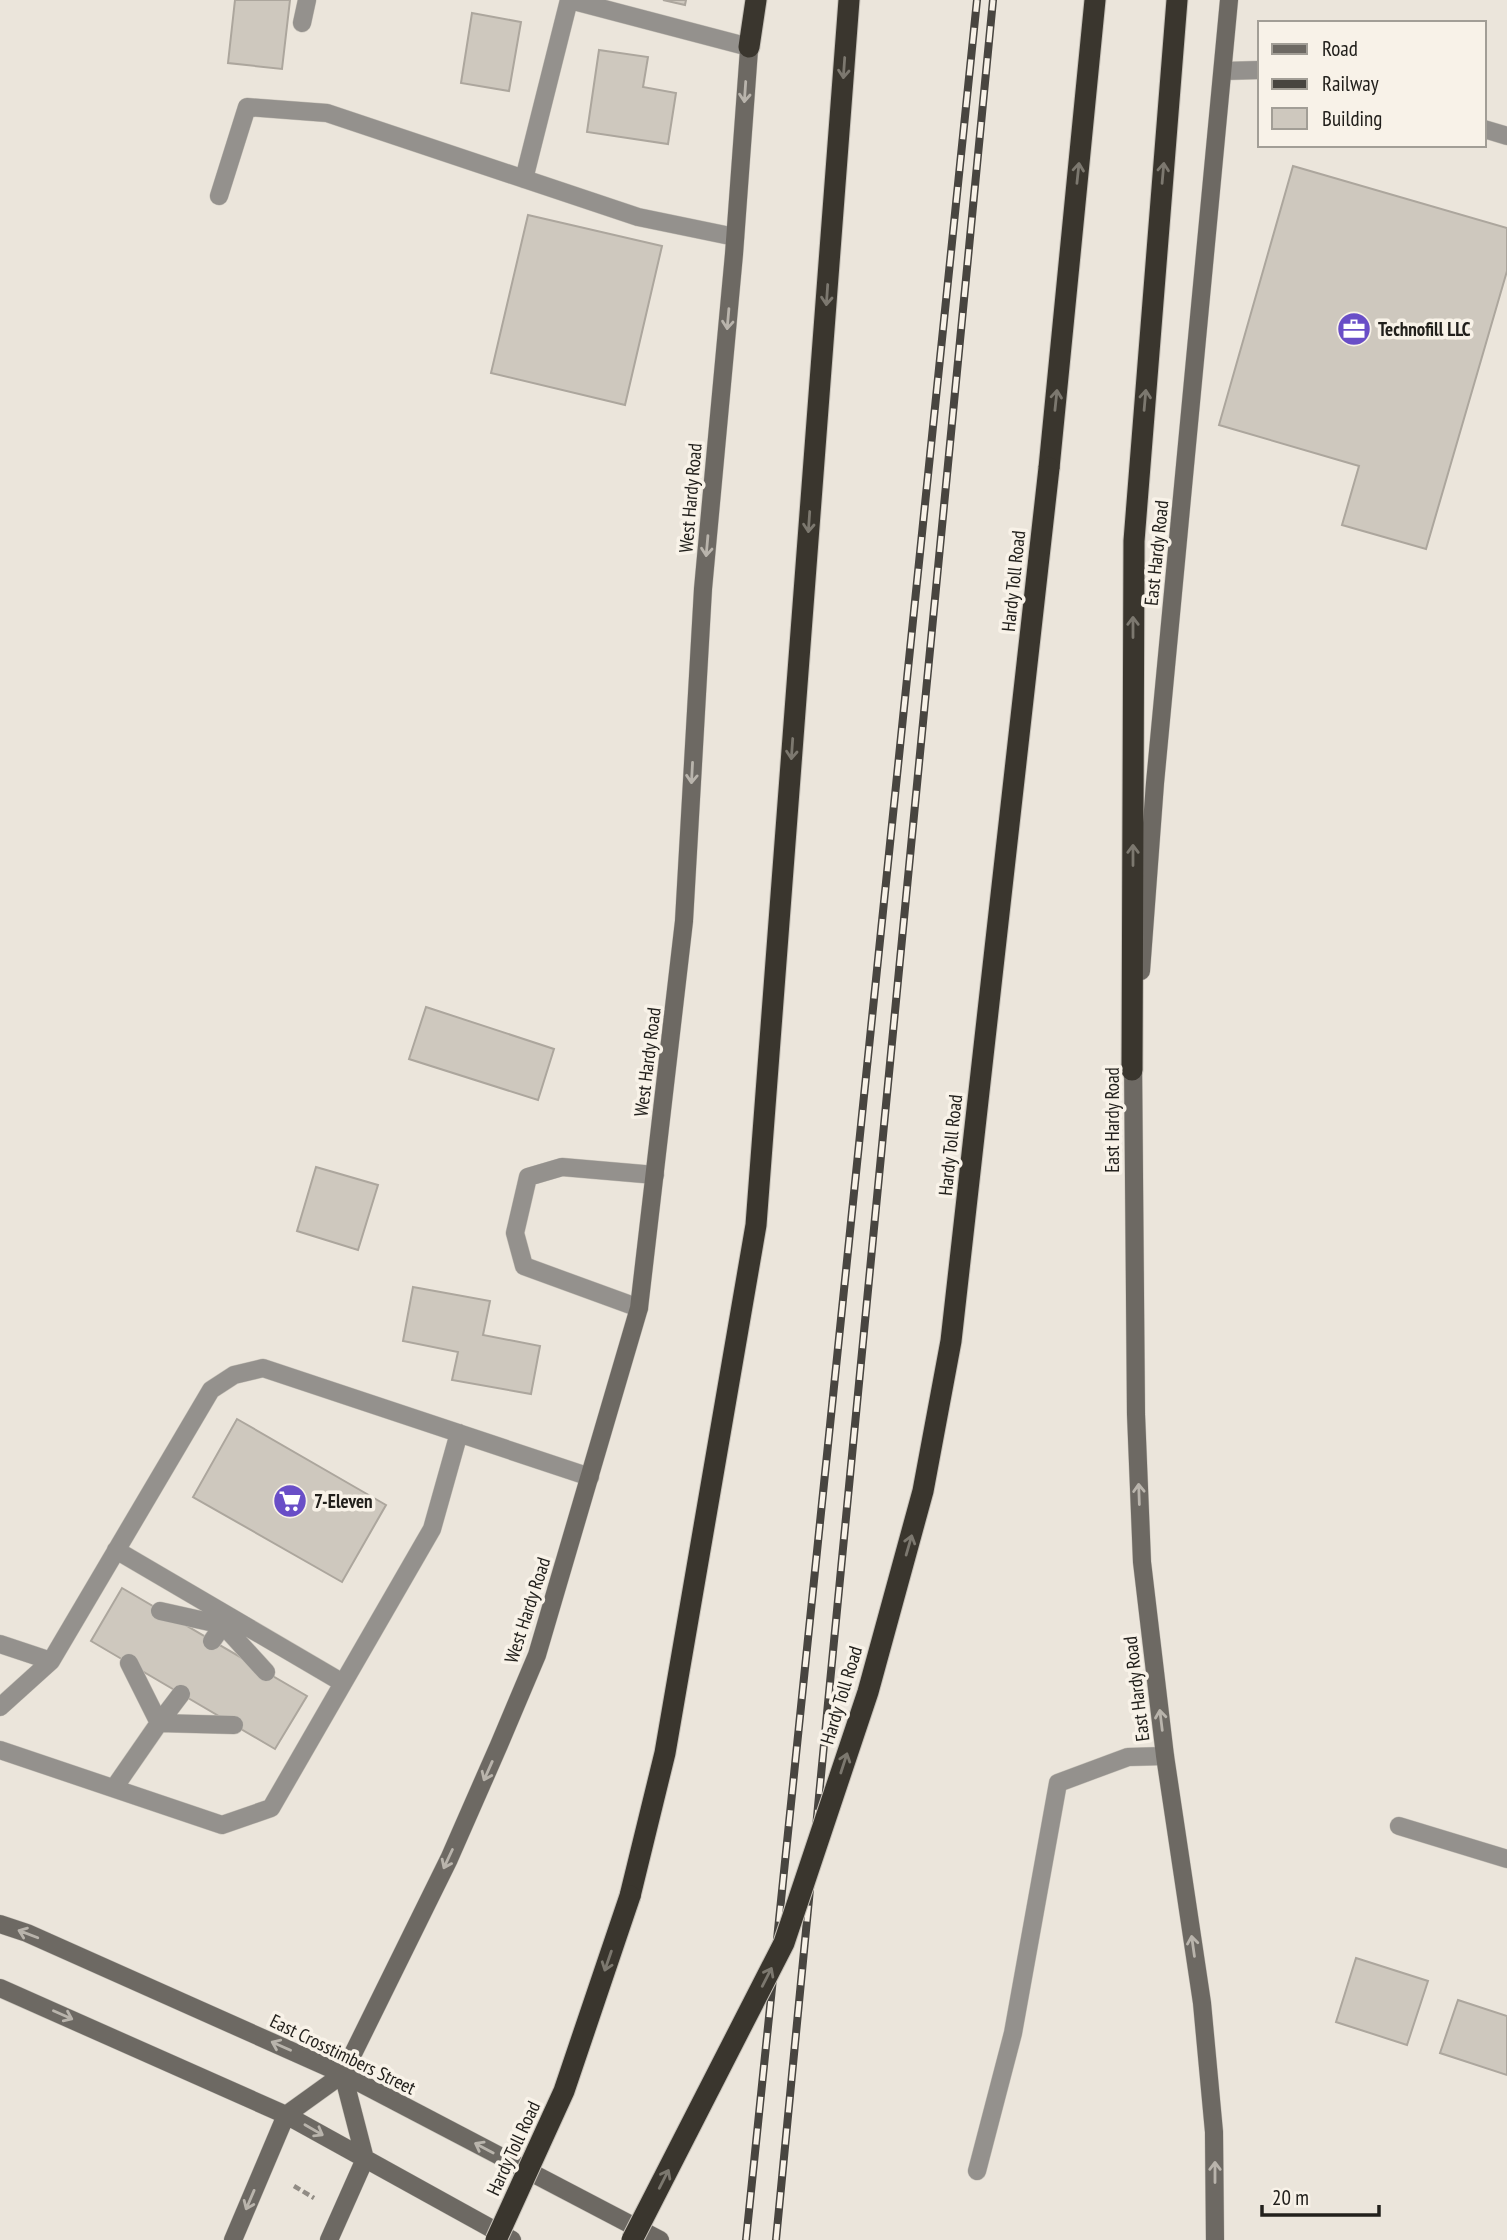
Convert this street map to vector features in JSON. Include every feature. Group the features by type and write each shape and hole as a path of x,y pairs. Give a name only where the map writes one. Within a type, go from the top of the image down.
{"highway":[{"path":"749,47 755,0"},
{"name":"Hardy Toll Road","path":"496,2240 564,2091 630,1896 665,1754 756,1225 849,0"},
{"name":"Hardy Toll Road","path":"632,2240 784,1943 868,1692 923,1491 951,1341 1049,468 1095,0"},
{"path":"1132,1070 1134,541 1177,0"}],"main road":[{"name":"East Hardy Road","path":"1215,2240 1214,2132 1202,2003 1165,1756 1142,1562 1136,1415 1132,1070 1156,769 1229,0"},
{"name":"West Hardy Road","path":"343,2074 449,1859 537,1655 639,1308 684,921 702,589 735,237 749,47"},
{"name":"East Crosstimbers Street","path":"0,1924 27,1933 343,2074 660,2240"},
{"path":"0,1988 286,2115 512,2240"},
{"path":"233,2240 286,2115 343,2074 365,2159 329,2240"}],"street":[{"path":"302,23 307,0"},
{"path":"524,179 570,0 749,47"},
{"path":"1224,71 1258,70"},
{"path":"219,196 247,107 327,113 638,217 735,237"},
{"path":"1486,130 1507,136"},
{"path":"639,1308 524,1266 515,1233 528,1177 562,1167 654,1175"},
{"path":"0,1707 51,1661 211,1390 234,1374 263,1368 590,1477"},
{"path":"0,1750 222,1825 271,1808 432,1529 459,1433"},
{"path":"116,1550 226,1621 344,1683"},
{"path":"160,1611 226,1621 266,1672"},
{"path":"212,1640 226,1621"},
{"path":"0,1644 51,1661"},
{"path":"129,1663 159,1723"},
{"path":"114,1788 181,1694"},
{"path":"159,1723 234,1725"},
{"path":"977,2171 1013,2033 1058,1783 1128,1757 1165,1756"},
{"path":"1399,1826 1507,1859"}],"path":[{"path":"294,2186 314,2197"}],"building":[{"path":"235,0 290,0 282,69 228,63"},
{"path":"663,0 686,0 685,5"},
{"path":"472,13 521,22 509,91 461,83"},
{"path":"599,50 648,57 643,87 676,93 668,144 587,132"},
{"path":"1293,166 1507,228 1507,271 1426,549 1342,525 1359,466 1219,425"},
{"path":"528,215 662,246 625,405 491,373"},
{"path":"426,1007 554,1049 538,1100 409,1059"},
{"path":"316,1167 378,1185 358,1250 297,1231"},
{"path":"413,1287 490,1301 483,1335 540,1346 531,1394 452,1380 458,1352 403,1341"},
{"name":"7-Eleven","path":"237,1419 386,1505 342,1582 193,1497"},
{"path":"122,1588 307,1696 275,1749 91,1641"},
{"path":"1356,1958 1428,1981 1407,2045 1336,2022"},
{"path":"1458,2000 1507,2016 1507,2075 1440,2053"}],"railway":[{"path":"746,2240 977,0"},
{"path":"776,2240 993,0"}],"place":[{"name":"Technofill LLC","path":"1354,329"},
{"name":"7-Eleven","path":"290,1501"}]}
